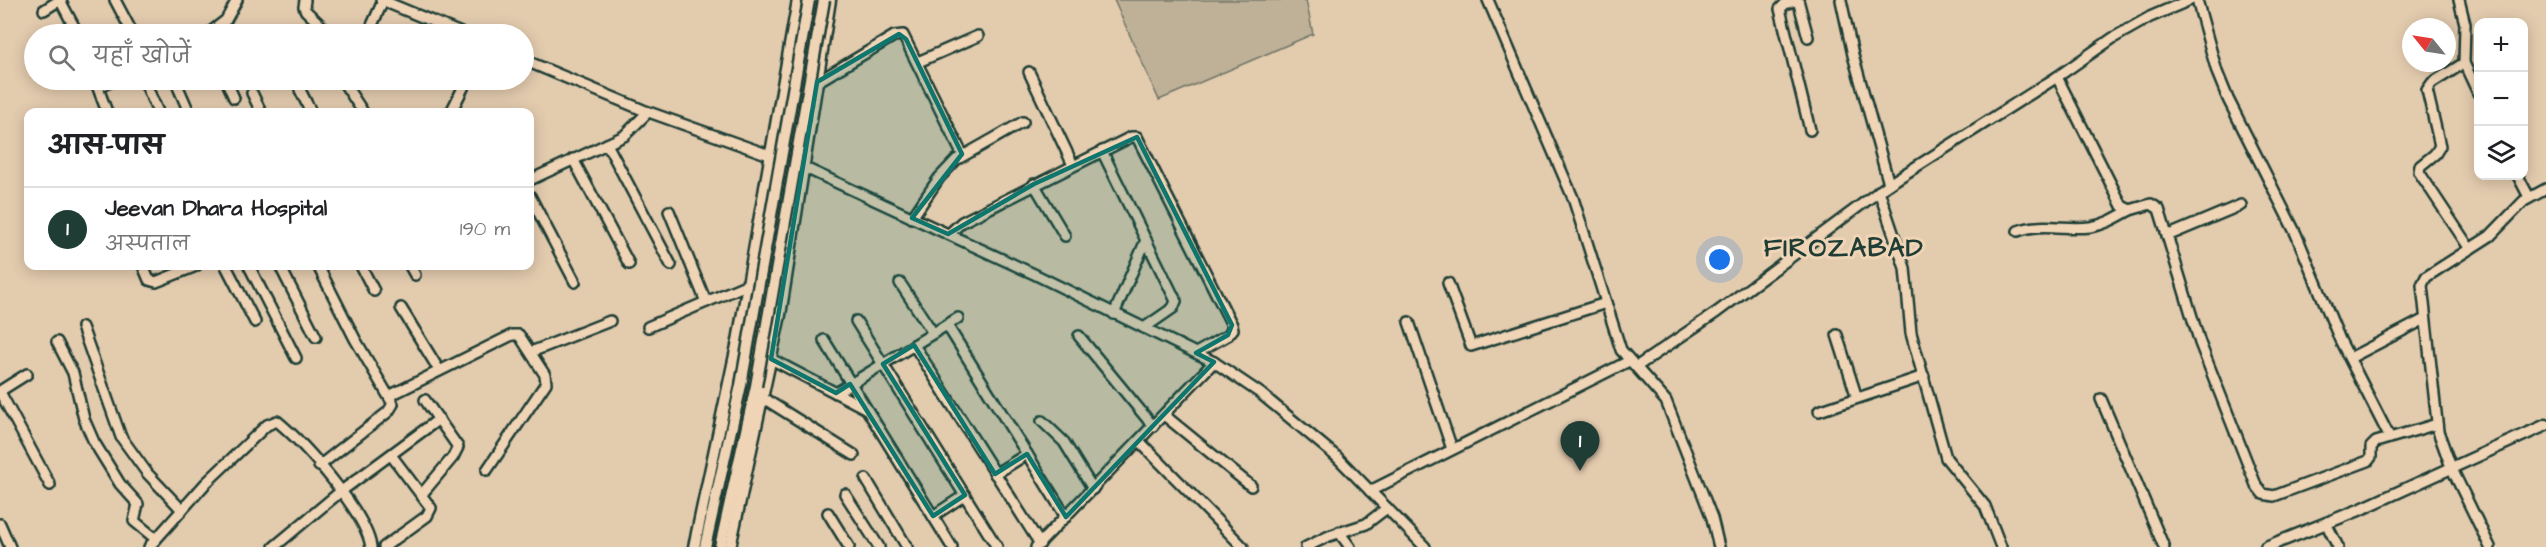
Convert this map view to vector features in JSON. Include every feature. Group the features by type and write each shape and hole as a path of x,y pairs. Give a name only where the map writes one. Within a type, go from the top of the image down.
{"main road":[{"path":"694,547 748,284 798,0"},
{"path":"705,547 741,386 809,0"},
{"path":"720,547 756,386 824,0"},
{"path":"730,547 771,359 830,0"},
{"path":"2266,547 2326,523 2546,425"}],"street":[{"path":"44,10 60,0 73,24"},
{"path":"116,0 128,24"},
{"path":"221,24 226,20 237,0"},
{"path":"304,0 306,11 320,24"},
{"path":"1488,0 1569,189 1621,350 1655,386 1673,416 1693,476 1716,528 1719,547"},
{"path":"1808,37 1798,0 1785,4 1780,9 1810,130"},
{"path":"1841,0 1852,55 1889,184"},
{"path":"1370,491 1452,449 1633,364 1717,312 1889,184 2130,28 2190,0"},
{"path":"2197,0 2228,99 2296,234 2312,276 2390,438"},
{"path":"2459,0 2465,24 2464,63 2474,84"},
{"path":"372,24 382,1 438,24"},
{"path":"817,82 899,34 906,39 962,154"},
{"path":"918,62 978,36"},
{"path":"2464,63 2432,83 2427,90 2440,146 2436,154 2420,166 2420,172 2470,249"},
{"path":"534,64 648,112 803,167 949,234 1214,362 1260,393 1345,464 1425,547"},
{"path":"1029,72 1073,165"},
{"path":"2057,77 2122,206 2130,210"},
{"path":"99,90 105,108"},
{"path":"148,90 156,108"},
{"path":"179,90 187,108"},
{"path":"230,90 234,98"},
{"path":"300,90 309,108"},
{"path":"349,90 360,108"},
{"path":"453,108 462,90"},
{"path":"252,93 259,108"},
{"path":"534,178 629,132 648,112"},
{"path":"912,218 939,178 962,154 1023,122"},
{"path":"949,234 962,222 1034,184 1131,137 1139,139 1232,325 1233,329 1228,335 1196,353"},
{"path":"607,144 671,265"},
{"path":"1102,152 1176,301 1173,308 1144,328"},
{"path":"573,159 629,264"},
{"path":"2520,180 2529,197"},
{"path":"1034,184 1065,236"},
{"path":"2490,547 2451,467 2437,424 2422,281 2490,236 2529,197 2546,189"},
{"path":"1879,191 1905,268 1910,322 1946,459 1985,506 2001,547"},
{"path":"534,203 576,282"},
{"path":"2018,231 2034,227 2091,227 2109,222 2130,210 2147,205 2156,206 2206,362 2256,485 2263,494 2274,496 2368,461 2372,456 2373,444 2437,424"},
{"path":"2167,236 2241,205"},
{"path":"669,211 706,302"},
{"path":"1114,314 1146,240"},
{"path":"145,270 149,280 156,282 185,270"},
{"path":"228,270 255,322"},
{"path":"251,270 296,358"},
{"path":"282,270 316,337"},
{"path":"319,466 388,412 393,404 320,270"},
{"path":"363,270 374,291"},
{"path":"412,270 415,275"},
{"path":"900,283 933,333"},
{"path":"1448,283 1471,346 1606,303"},
{"path":"648,327 748,284"},
{"path":"401,308 439,370"},
{"path":"836,393 958,318"},
{"path":"2350,358 2425,319"},
{"path":"531,352 610,321"},
{"path":"856,321 997,547"},
{"path":"1409,322 1452,449"},
{"path":"946,325 1066,517"},
{"path":"82,327 122,437 138,463 182,510"},
{"path":"389,396 515,334 522,337 545,375 546,383 487,470"},
{"path":"1837,335 1857,398"},
{"path":"1079,336 1153,426"},
{"path":"824,340 952,547"},
{"path":"57,342 73,373 82,412 94,442 120,484 138,504 134,521 153,543 229,460 272,422 282,425 340,492 366,527 371,547"},
{"path":"914,345 1038,545 1214,362"},
{"path":"771,359 866,408"},
{"path":"27,374 0,391 50,485"},
{"path":"1819,411 1924,376"},
{"path":"763,398 854,455"},
{"path":"2101,399 2164,547"},
{"path":"422,494 453,457 458,447 425,400"},
{"path":"1164,415 1251,486"},
{"path":"274,547 340,492 439,419"},
{"path":"1042,421 1064,442 1093,489"},
{"path":"1139,441 1243,547"},
{"path":"995,474 1027,454"},
{"path":"384,547 430,513 431,508 392,455"},
{"path":"866,478 907,547"},
{"path":"844,494 879,547"},
{"path":"933,516 965,495"},
{"path":"1306,547 1339,532 1366,524 1387,508"},
{"path":"828,513 849,547"},
{"path":"2326,523 2338,547"},
{"path":"0,524 10,547"},
{"path":"1339,532 1350,547"}],"highlighted area":[{"path":"899,34 906,39 962,154 912,218 948,234 1034,184 1137,137 1232,325 1228,335 1196,353 1214,362 1066,517 1027,454 995,474 914,345 883,364 965,495 933,516 850,384 836,393 771,359 817,82"}],"shaded area":[{"path":"1114,0 1306,0 1313,34 1159,100"}],"place":[{"name":"Jeevan Dhara Hospital","path":"1580,471"}],"district":[{"name":"FIROZABAD","path":"1844,247"}]}
